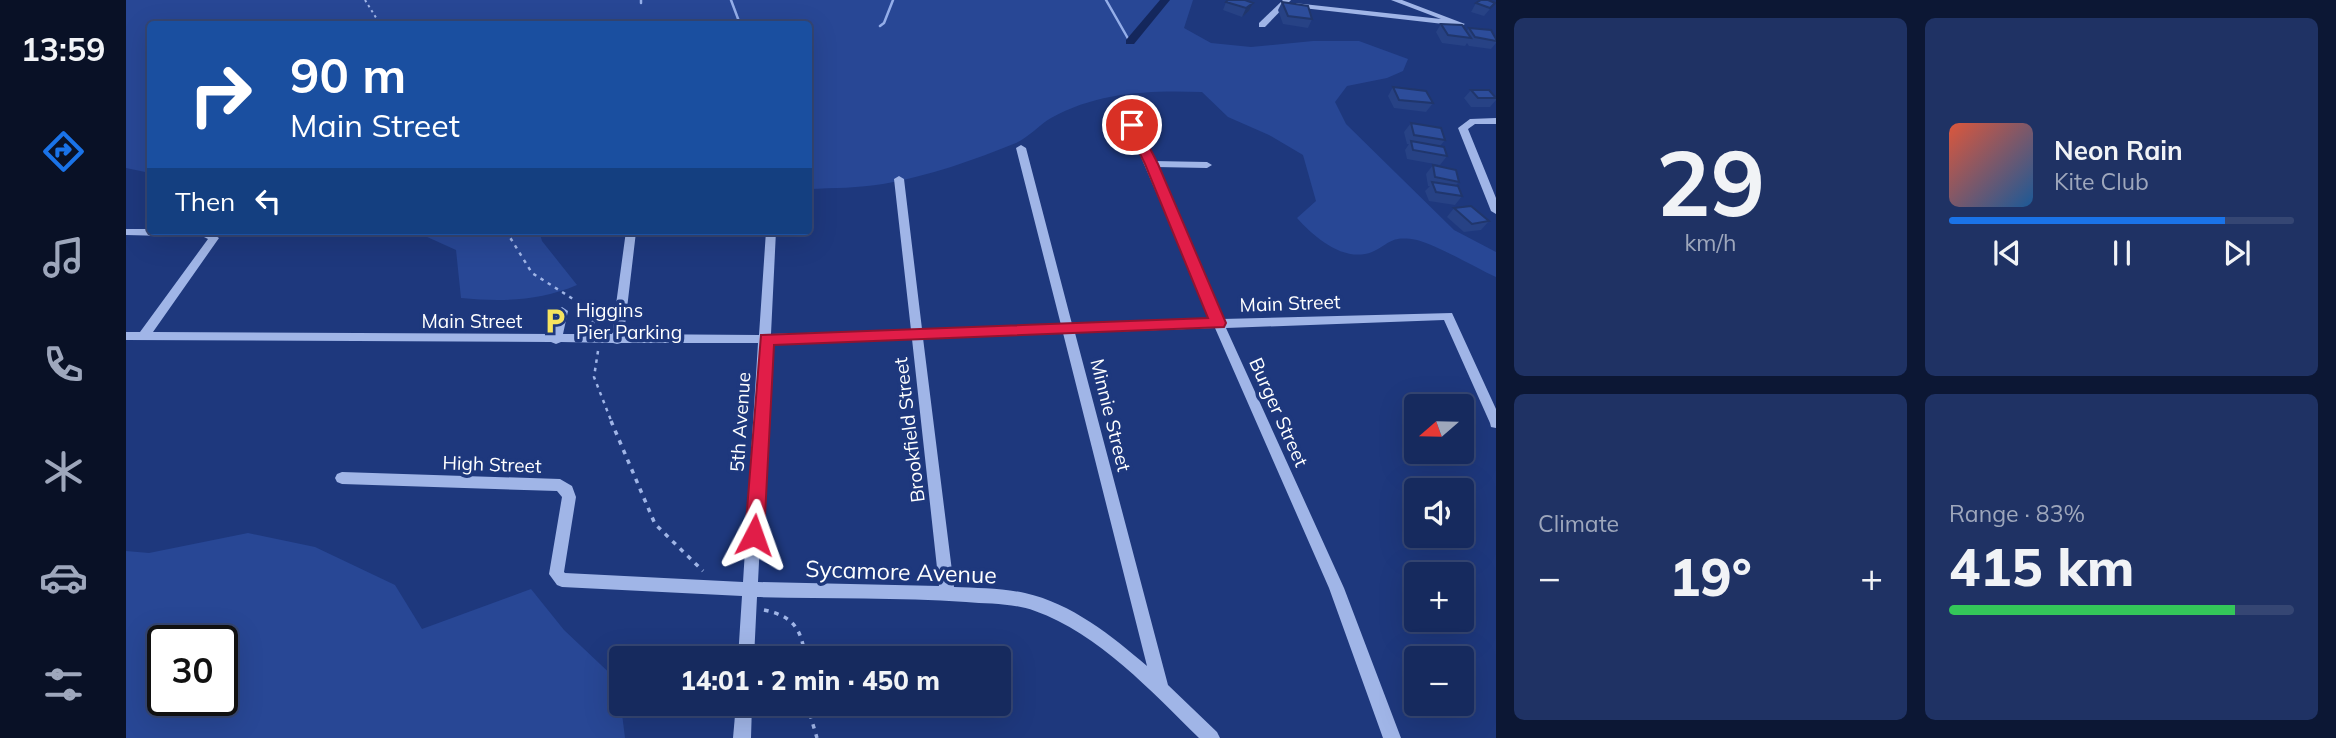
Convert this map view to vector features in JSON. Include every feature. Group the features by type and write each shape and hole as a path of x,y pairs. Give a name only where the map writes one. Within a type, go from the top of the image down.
{"street":[{"path":"1262,25 1285,2 1461,24 1395,0"},
{"name":"Burger Street","path":"1123,106 1152,164 1218,323 1319,547 1392,738"},
{"path":"1496,121 1473,121 1463,128 1496,211"},
{"name":"Minnie Street","path":"1021,148 1162,691"},
{"path":"1152,164 1207,165"},
{"name":"Brookfield Street","path":"899,179 947,592"},
{"path":"126,232 147,233"},
{"path":"143,336 214,237 209,235"},
{"path":"617,340 631,235"},
{"name":"5th Avenue","path":"747,646 771,235"},
{"path":"556,340 562,311"},
{"name":"Main Street","path":"126,336 766,340 1448,316 1496,423"},
{"name":"High Street","path":"342,478 561,485 567,490 569,497 557,559 556,573 562,580 751,590"},
{"name":"Sycamore Avenue","path":"751,590 947,592 1012,598 1051,610 1083,627 1162,691 1211,738"},
{"path":"741,738 743,716"}],"path":[{"path":"365,0 378,21"},
{"path":"508,235 532,273 581,304 600,332 593,377 635,482 655,524 703,572 715,588"},
{"path":"750,608 780,612 793,620 804,636 804,646"},
{"path":"811,716 817,738"}],"shaded area":[{"path":"126,0 1193,0 1184,28 1211,43 1251,47 1313,41 1359,41 1408,59 1403,71 1387,78 1347,86 1335,102 1346,124 1454,230 1496,252 1496,277 1417,240 1396,239 1372,252 1361,254 1351,254 1330,246 1297,218 1316,201 1303,155 1269,135 1228,117 1202,92 1144,92 1106,98 1069,109 1051,118 1016,143 951,167 883,184 812,189 812,21 147,21 147,172 126,168"},
{"path":"415,235 540,235 542,241 577,285 520,299 461,298 456,250 425,236"},
{"path":"248,533 315,547 395,585 422,629 531,589 564,630 609,672 609,716 622,716 625,738 126,738 126,551 149,553"}],"building":[{"path":"1481,0 1495,3 1490,8 1476,3"},
{"path":"1226,2 1253,3 1246,8"},
{"path":"1282,2 1308,6 1312,19 1288,16"},
{"path":"1441,24 1462,25 1471,38 1448,35"},
{"path":"1469,28 1491,30 1496,41 1475,37"},
{"path":"1393,87 1426,91 1433,103 1399,100"},
{"path":"1471,90 1489,90 1496,98 1478,98"},
{"path":"1411,123 1441,128 1445,140 1414,135"},
{"path":"1411,141 1444,147 1447,156 1413,150"},
{"path":"1433,165 1456,170 1459,182 1435,177"},
{"path":"1432,182 1458,186 1462,196 1436,192"},
{"path":"1471,206 1489,221 1472,224 1454,208"}],"waterway":[{"path":"731,0 739,21"},
{"path":"880,26 884,23 893,0"},
{"path":"1106,0 1130,42"},
{"path":"1130,42 1165,0"}],"place":[{"name":"Higgins Pier Parking","path":"555,321"}],"route":[{"path":"754,535 766,340 1218,323 1152,164 1132,125"}]}
